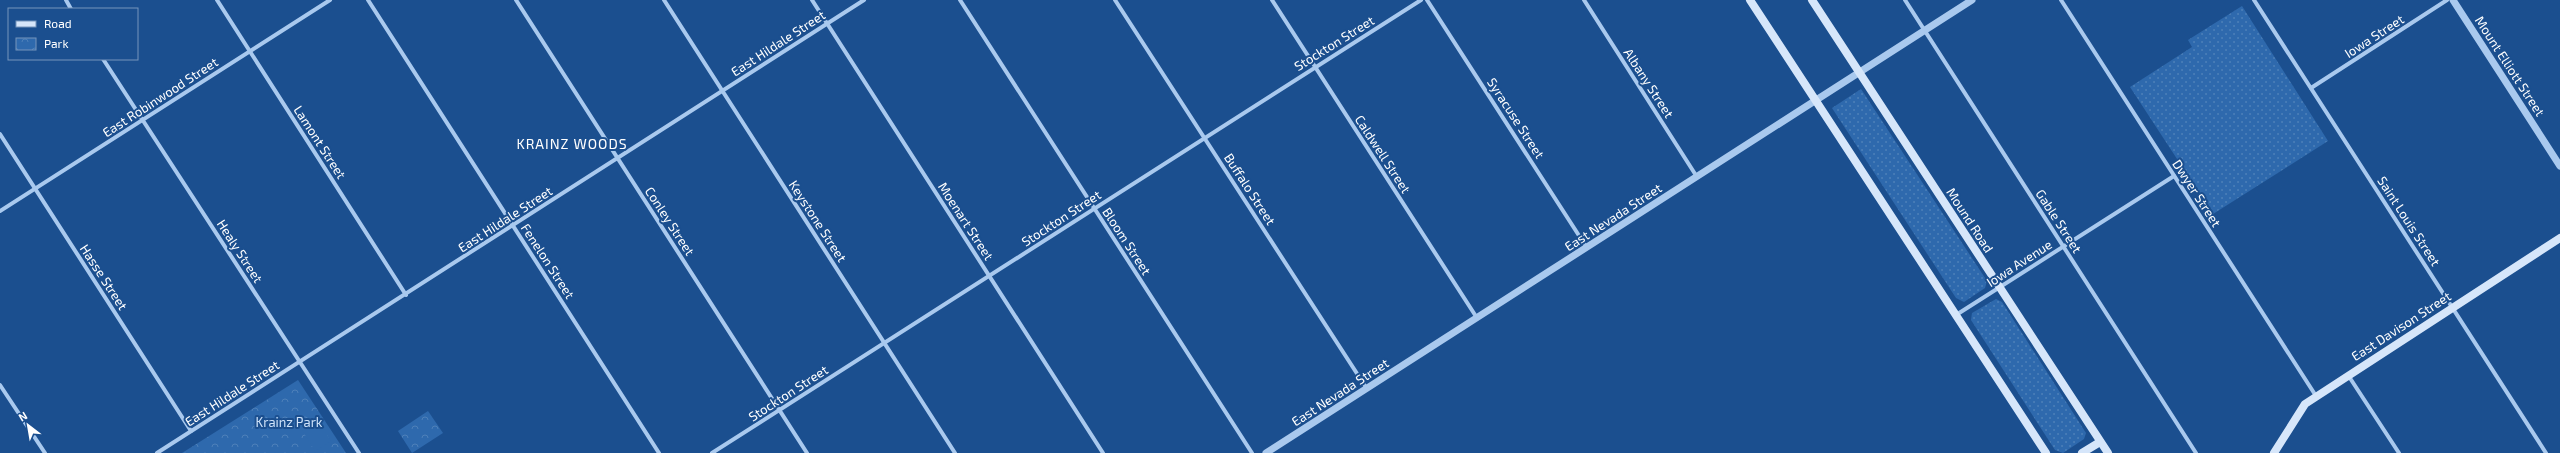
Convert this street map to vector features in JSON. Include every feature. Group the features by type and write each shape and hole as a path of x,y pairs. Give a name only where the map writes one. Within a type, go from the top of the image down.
{"main road":[{"path":"1750,0 2046,453"},
{"name":"Mound Road","path":"1812,0 1998,288 2108,453"},
{"name":"East Davison Street","path":"2274,453 2302,408 2316,396 2560,238"},
{"path":"2082,453 2100,442"}],"street":[{"name":"Lamont Street","path":"217,0 406,295"},
{"name":"East Robinwood Street","path":"0,212 330,0"},
{"name":"Fenelon Street","path":"368,0 659,453"},
{"name":"Conley Street","path":"516,0 807,453"},
{"name":"Keystone Street","path":"664,0 955,453"},
{"name":"Moenart Street","path":"812,0 1103,453"},
{"name":"East Hildale Street","path":"157,453 406,295 864,0"},
{"name":"Bloom Street","path":"960,0 1252,453"},
{"name":"Buffalo Street","path":"1115,0 1367,389"},
{"name":"Caldwell Street","path":"1272,0 1477,318"},
{"name":"Stockton Street","path":"712,453 1421,0"},
{"name":"Syracuse Street","path":"1427,0 1587,248"},
{"name":"Albany Street","path":"1584,0 1698,177"},
{"name":"Gable Street","path":"1904,0 2196,453"},
{"name":"East Nevada Street","path":"1266,453 1972,0"},
{"name":"Dwyer Street","path":"2061,0 2316,396"},
{"name":"Saint Louis Street","path":"2254,0 2546,453"},
{"name":"Iowa Street","path":"2311,88 2447,0"},
{"name":"Mount Elliott Street","path":"2453,0 2560,166"},
{"name":"Healy Street","path":"105,60 360,453"},
{"name":"Hasse Street","path":"0,134 191,431"},
{"name":"Iowa Avenue","path":"1956,315 2174,176"},
{"path":"2348,375 2399,453"},
{"path":"0,385 45,453"}],"green space":[{"path":"2242,6 2328,141 2213,214 2130,87 2192,47 2188,40"},
{"path":"1861,89 1987,281 1985,288 1964,302 1956,298 1832,108"},
{"path":"1996,299 2002,302 2086,433 2084,439 2063,453 2055,450 1971,320 1972,313"},
{"name":"Krainz Park","path":"298,380 346,453 182,453"},
{"path":"428,411 443,433 412,453 398,431"},
{"path":"314,415 331,441 315,451 299,425"}],"district":[{"name":"KRAINZ WOODS","path":"572,144"}]}
